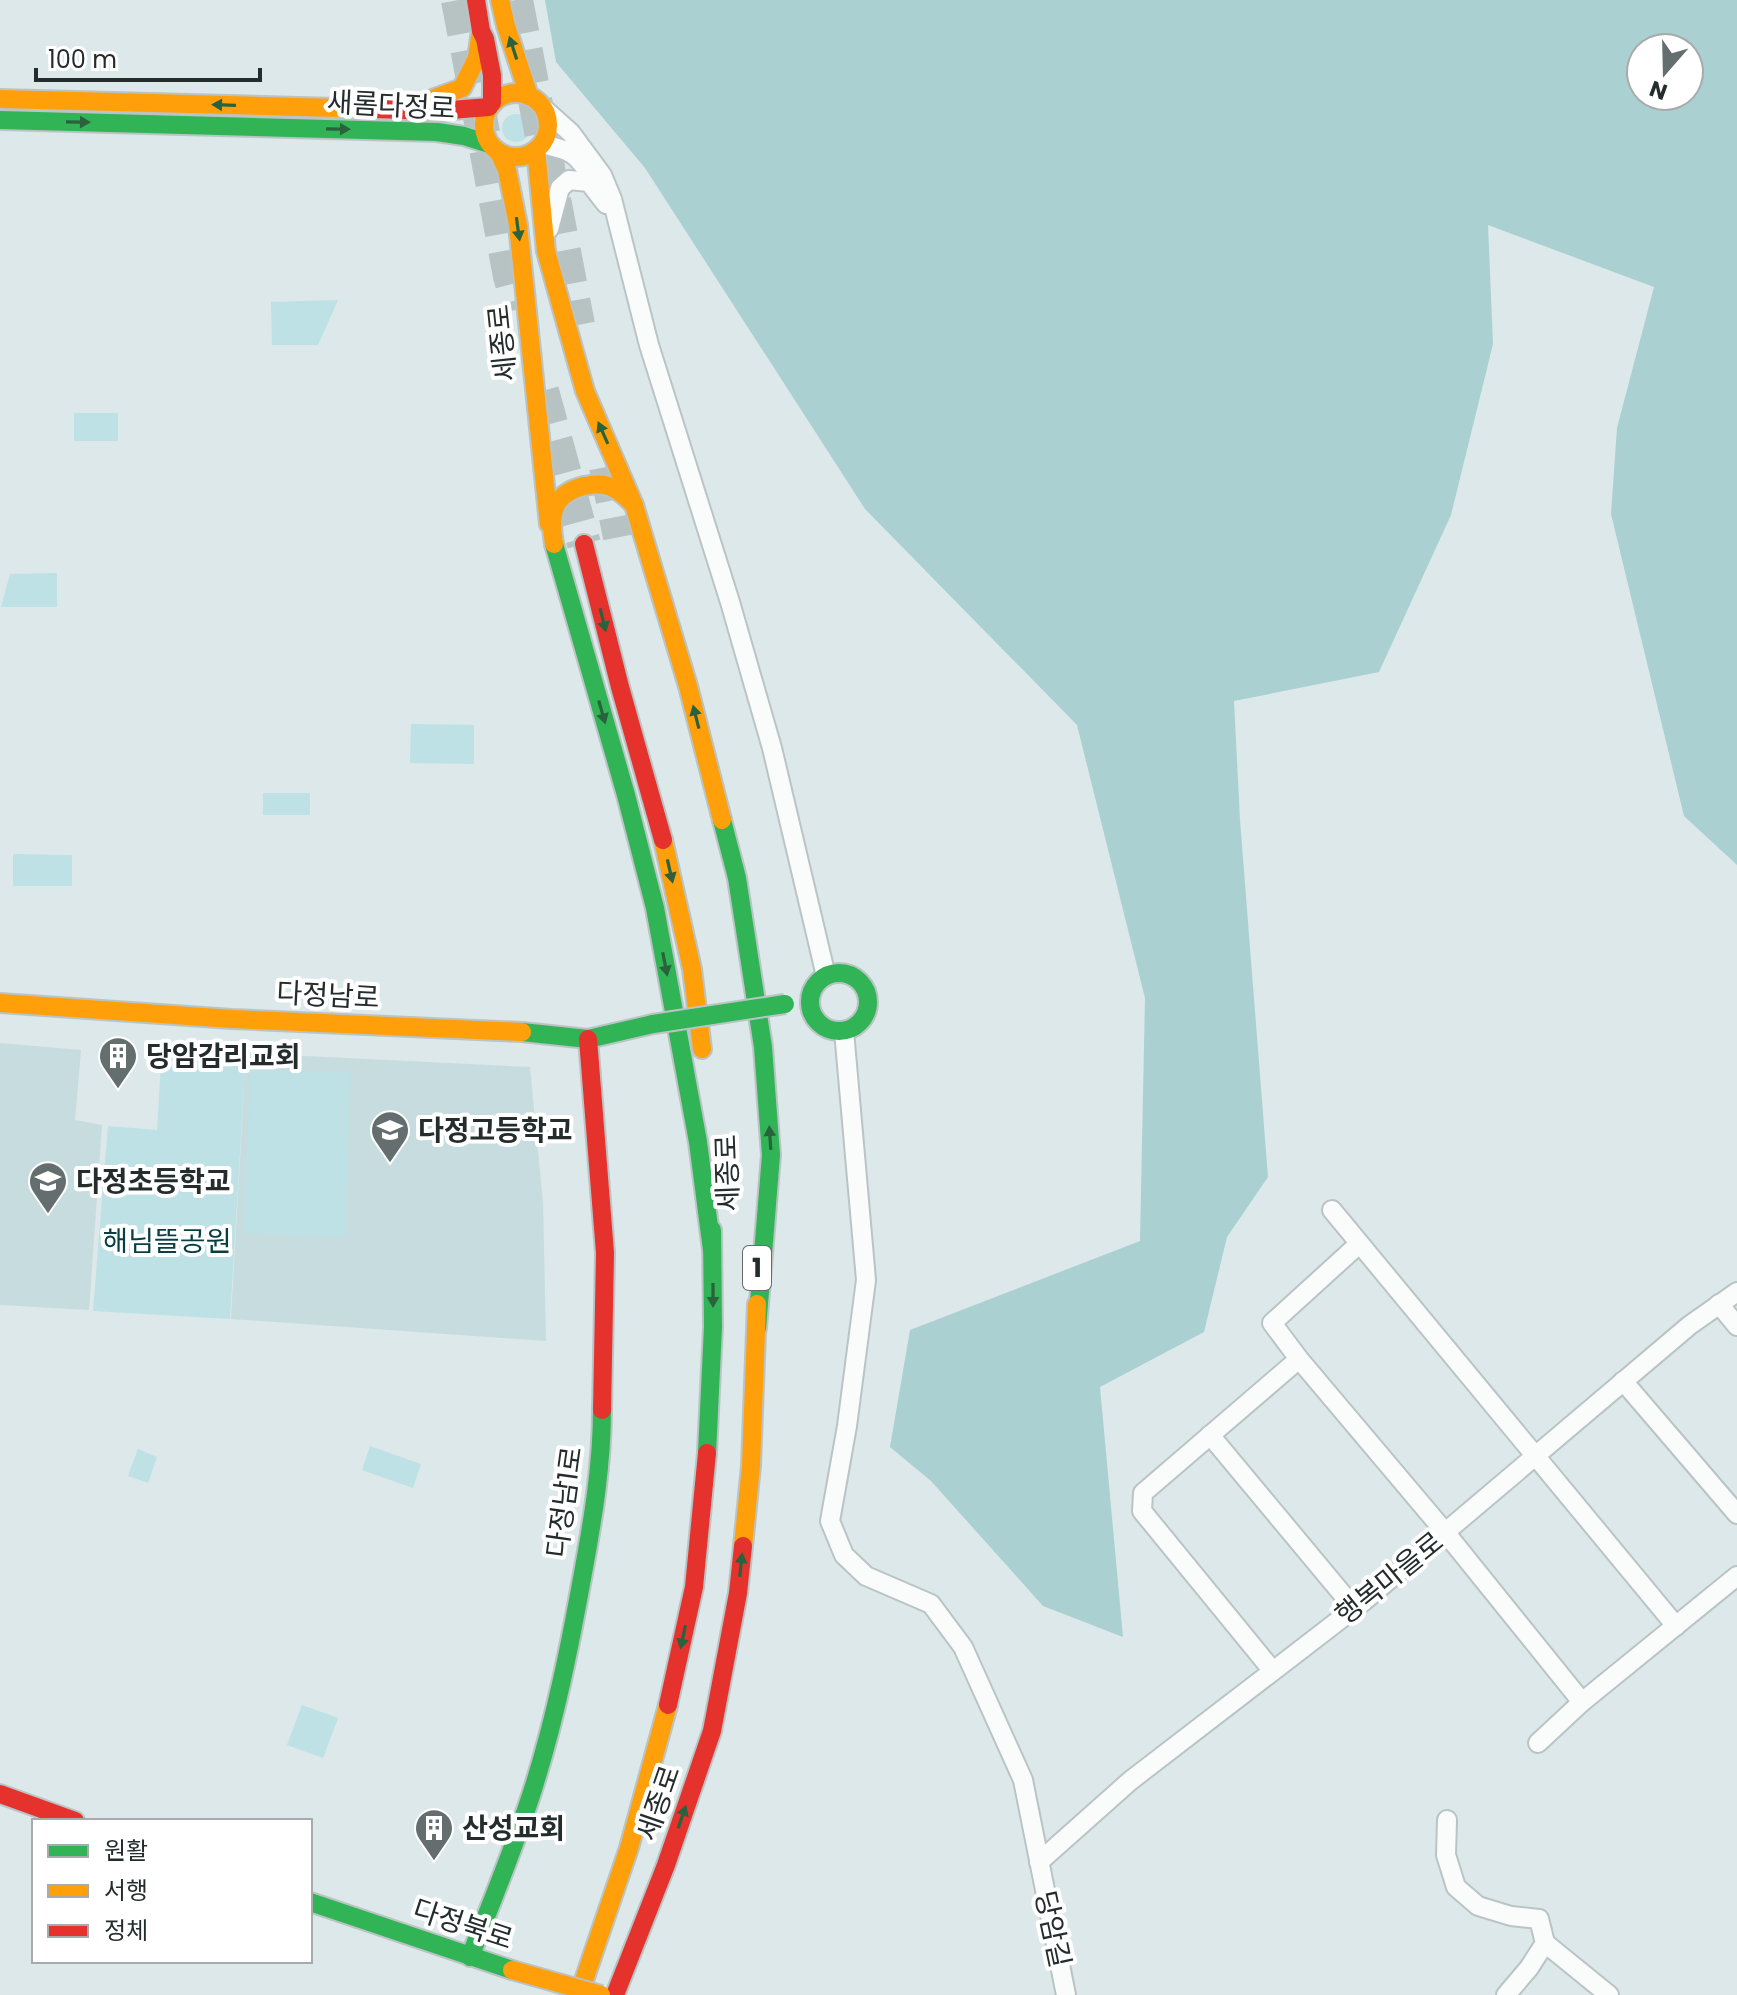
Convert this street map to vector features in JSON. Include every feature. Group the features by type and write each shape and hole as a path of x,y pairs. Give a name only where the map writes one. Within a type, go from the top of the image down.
{"main road":[{"path":"476,0 492,75 491,105"},
{"path":"500,0 506,26 536,102 547,118 548,129 545,139 530,154 509,157 494,148 483,128 491,105 504,95 515,93 536,102"},
{"path":"414,110 462,88 477,58 481,31"},
{"name":"새롬다정로","path":"0,99 451,111 491,105"},
{"name":"새롬다정로","path":"0,120 437,132 464,136 494,148"},
{"path":"539,147 546,251 585,391 634,505 688,686 737,878 763,1047 771,1155 757,1328"},
{"name":"세종로","path":"494,148 507,170 518,225 550,530 655,908 698,1142 712,1250"},
{"path":"550,530 555,504 568,490 592,484 612,486 634,505"},
{"name":"세종로","path":"579,1995 629,1848 665,1720 694,1587 707,1463 713,1327 712,1169 699,1005 669,863 584,544"},
{"name":"세종로","path":"615,1995 666,1865 712,1731 738,1593 751,1466 757,1328 756,1167 743,999 716,850 670,680 650,623"},
{"path":"845,973 861,983 866,991 868,1009 857,1026 844,1031 828,1030 813,1016 810,1004 813,989 826,976 845,973"},
{"name":"다정남로","path":"0,1003 232,1019 510,1031 588,1039 653,1024 785,1004 810,1004"},
{"name":"다정남1로","path":"470,1957 538,1773 553,1717 572,1636 602,1441 605,1253 588,1039"},
{"path":"0,1794 69,1819"},
{"path":"628,1995 639,1966 666,1865"},
{"name":"다정북로","path":"312,1903 470,1957 601,1995"}],"street":[{"path":"536,102 571,133 602,175 612,199 649,345 726,589 772,748 826,976"},
{"path":"539,147 565,150 578,157 617,222"},
{"path":"546,251 560,188 569,180 589,182 606,204"},
{"name":"당암길","path":"844,1031 866,1280 847,1426 830,1521 844,1555 866,1576 931,1604 963,1647 1023,1780 1066,1995"},
{"path":"1332,1210 1676,1626"},
{"path":"1359,1244 1272,1323 1582,1702"},
{"name":"행복마을로","path":"1039,1862 1130,1781 1354,1608 1690,1325 1737,1292"},
{"path":"1719,1304 1737,1326"},
{"path":"1272,1670 1142,1511 1143,1493 1299,1359"},
{"path":"1623,1381 1737,1514"},
{"path":"1210,1435 1354,1608"},
{"path":"1538,1743 1582,1702 1737,1576"},
{"path":"1447,1820 1446,1855 1456,1887 1478,1906 1511,1916 1539,1919 1545,1943 1609,1995"},
{"path":"1506,1995 1545,1943"}],"shaded area":[{"path":"545,0 1737,0 1737,865 1684,816 1611,514 1617,428 1654,287 1488,225 1493,344 1451,515 1379,672 1234,701 1240,820 1268,1177 1227,1237 1204,1332 1100,1387 1123,1637 1043,1606 931,1481 890,1447 910,1330 1140,1241 1145,998 1077,725 865,509 645,168 556,62"},
{"name":"다정초등학교","path":"0,1043 81,1050 75,1120 102,1125 89,1310 0,1305"},
{"name":"다정고등학교","path":"246,1053 530,1067 543,1203 546,1341 231,1319"}],"green space":[{"path":"516,114 526,118 530,128 526,138 516,142 506,138 502,128 506,118"},
{"path":"338,300 318,345 272,345 271,302"},
{"path":"74,413 118,413 118,441 74,441"},
{"path":"57,573 57,607 1,607 10,574"},
{"path":"411,724 474,725 474,764 410,763"},
{"path":"263,793 310,793 310,815 263,815"},
{"path":"13,854 72,855 72,886 13,886"},
{"name":"해님뜰공원","path":"162,1047 246,1053 230,1319 93,1311 108,1126 157,1130"},
{"path":"250,1069 351,1073 345,1237 244,1233"},
{"path":"370,1446 421,1464 413,1488 362,1470"},
{"path":"138,1449 157,1457 148,1483 128,1476"},
{"path":"302,1705 338,1718 323,1758 287,1745"}],"tunnel":[{"path":"458,0 510,276 519,309"},
{"path":"516,0 578,325"},
{"path":"542,391 584,544"},
{"path":"606,467 620,537"}],"traffic: fast":[{"path":"0,120 437,132 489,144"},
{"path":"554,544 655,908 698,1142 712,1250"},
{"path":"722,820 737,878 763,1047 771,1155 757,1328"},
{"path":"839,973 860,981 868,1002 860,1023 839,1031 818,1023 810,1002 818,981 839,973"},
{"path":"653,1024 785,1004"},
{"path":"522,1032 588,1039 653,1024"},
{"path":"707,1453 713,1327 712,1230"},
{"path":"470,1957 527,1808 556,1707 593,1512 602,1410"},
{"path":"312,1903 512,1970"}],"traffic: slow":[{"path":"500,0 529,96"},
{"path":"414,110 462,88 477,58 481,31"},
{"path":"516,93 528,95 539,102 546,113 548,125 546,137 539,148 528,155 516,157 504,155 493,148 486,137 484,125 486,113 493,102 504,95 516,93"},
{"path":"0,99 374,109"},
{"path":"536,150 546,251 585,391 634,505"},
{"path":"499,153 507,170 518,225 549,524"},
{"path":"554,544 552,524 555,507 565,494 573,490 600,484 620,492 634,505 688,686 722,820"},
{"path":"663,840 692,969 702,1049"},
{"path":"0,1003 232,1019 522,1032"},
{"path":"743,1546 751,1466 757,1304"},
{"path":"579,1995 629,1848 668,1705"},
{"path":"512,1970 601,1995"}],"traffic: jam":[{"path":"476,0 492,75 492,103"},
{"path":"374,109 438,111 489,107"},
{"path":"584,544 663,840"},
{"path":"588,1039 605,1253 602,1410"},
{"path":"668,1705 694,1587 707,1453"},
{"path":"615,1995 666,1865 712,1731 738,1593 743,1546"},
{"path":"0,1794 69,1819"}],"place":[{"name":"당암감리교회","path":"118,1090"},
{"name":"다정고등학교","path":"390,1164"},
{"name":"다정초등학교","path":"48,1215"},
{"name":"산성교회","path":"434,1862"}]}
